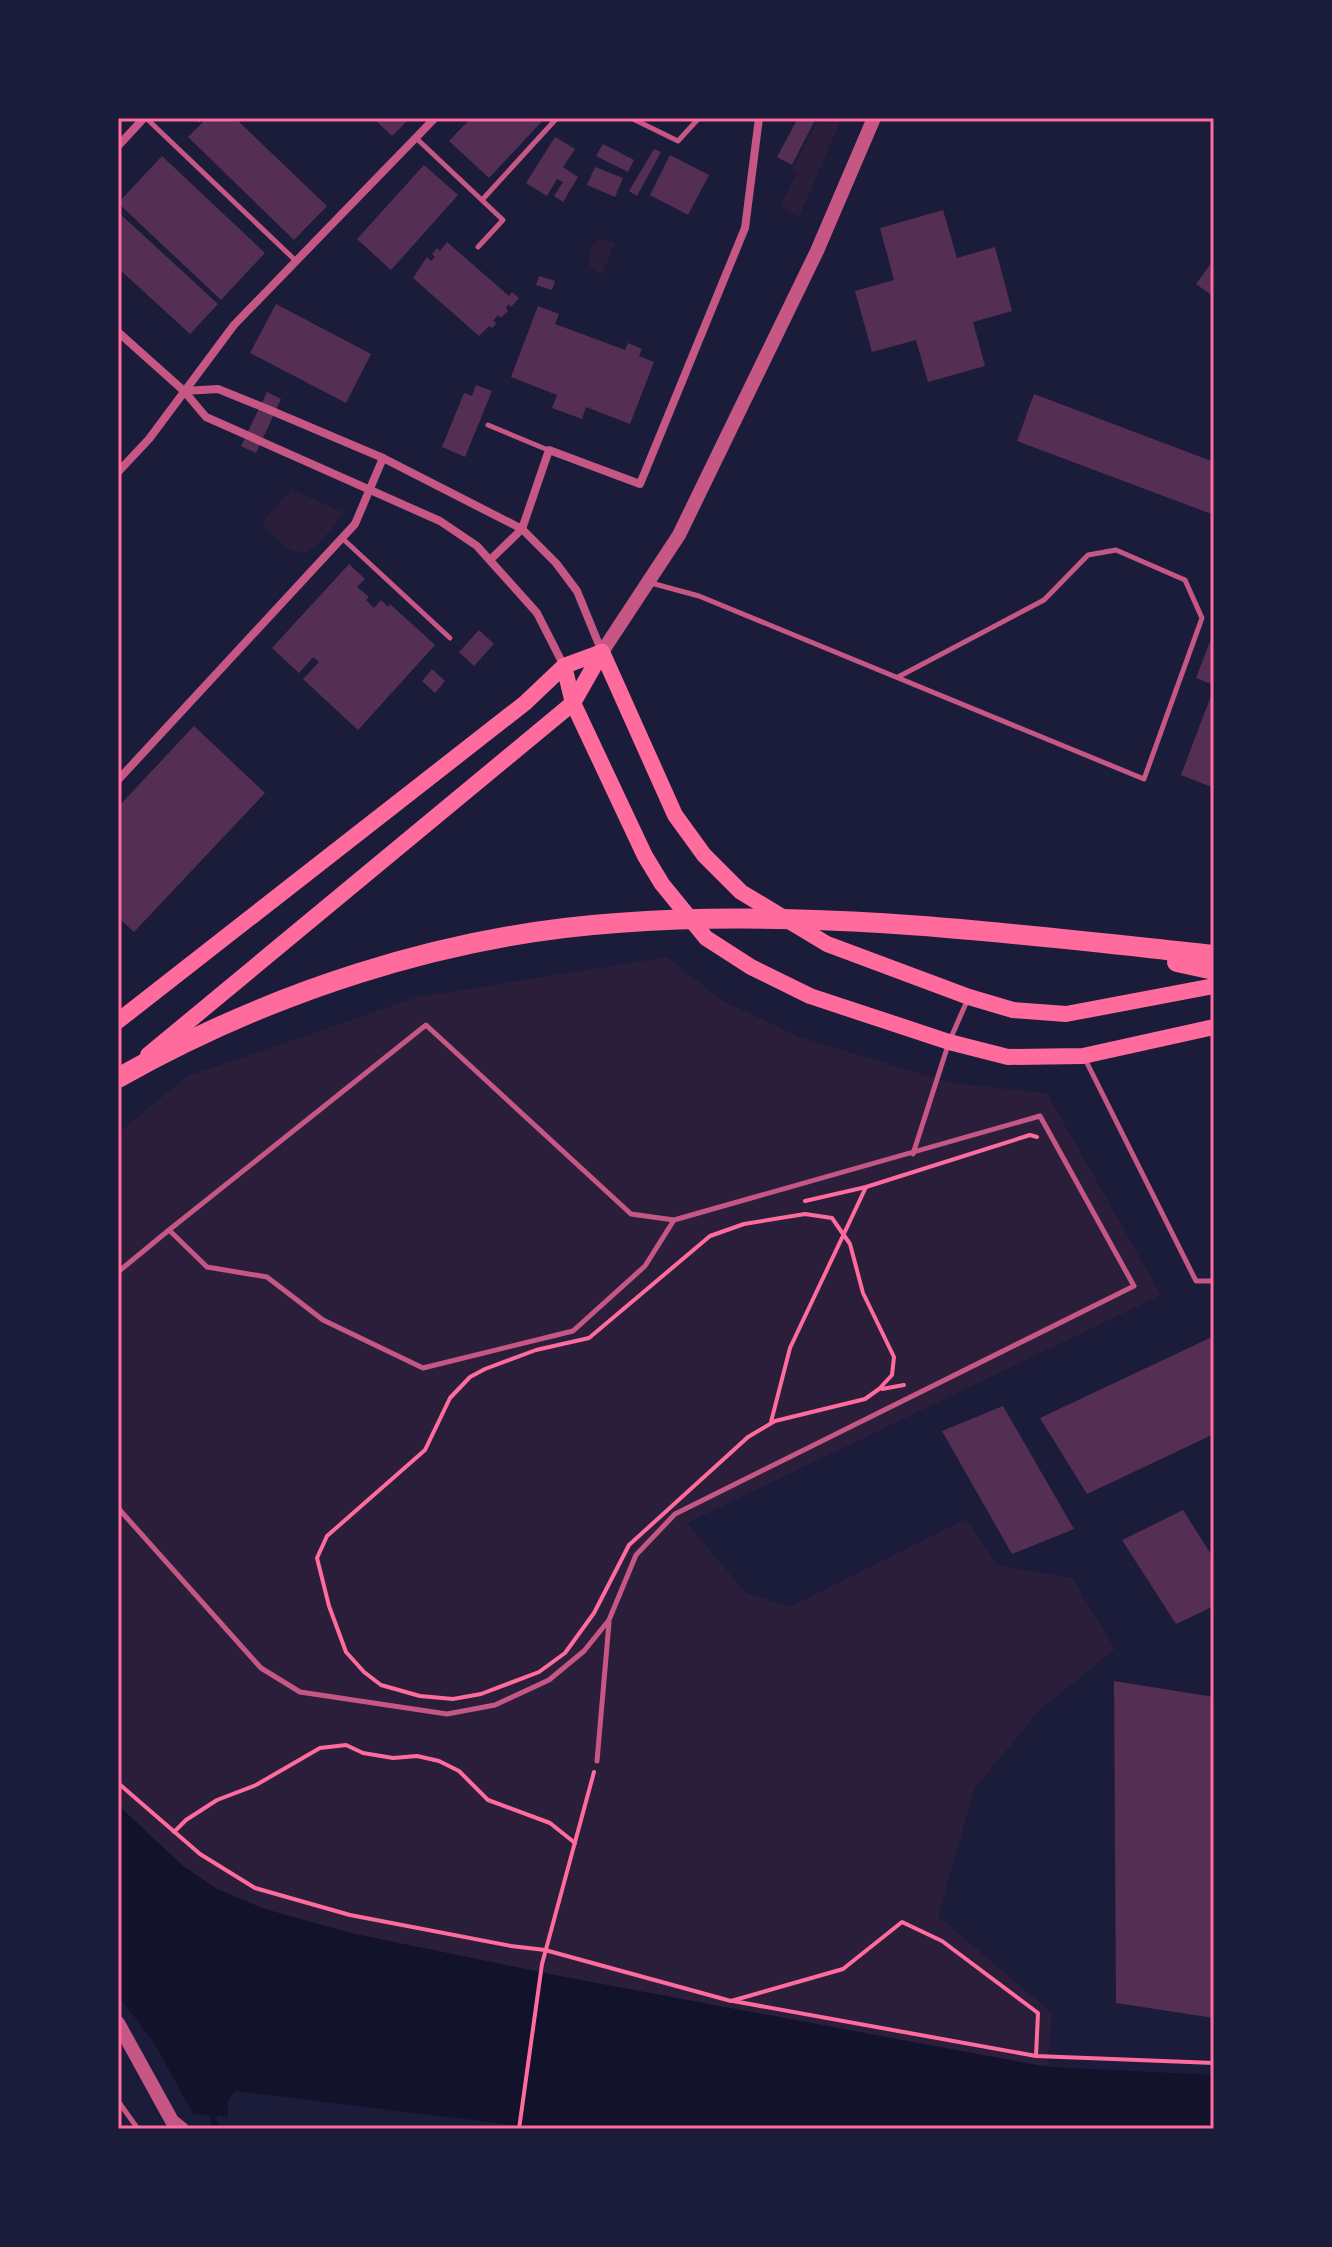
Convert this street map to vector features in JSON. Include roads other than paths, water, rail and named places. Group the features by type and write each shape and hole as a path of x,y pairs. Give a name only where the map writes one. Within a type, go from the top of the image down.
{"highway":[{"path":"118,1079 180,1043 274,1002 414,957 515,936 615,923 723,918 897,923 1214,955"},
{"path":"1059,939 1214,970"}],"main road":[{"path":"118,1021 525,703 564,666 602,652"},
{"path":"118,1079 411,840 573,703 602,652"},
{"path":"602,652 675,815 704,855 741,892 827,944 969,997 1013,1010 1066,1014 1214,986"},
{"path":"564,666 573,703 645,856 662,884 706,938 751,967 810,996 949,1042 1008,1057 1083,1056 1214,1027"}],"street":[{"path":"118,146 145,118"},
{"path":"118,472 149,439 234,325 435,118"},
{"path":"490,560 522,529 549,450 640,484 745,228 759,118"},
{"path":"602,652 679,535 817,251 874,118"},
{"path":"118,332 184,391 206,417 440,521 477,546 537,613 564,666"},
{"path":"184,391 218,389 383,458 522,529 556,563 577,591 602,652"},
{"path":"118,780 355,524 383,458"},
{"path":"118,2023 172,2121 182,2129"}],"lane":[{"path":"145,118 296,261"},
{"path":"482,200 557,118"},
{"path":"631,118 678,141 699,118"},
{"path":"416,138 503,220 478,247"},
{"path":"488,425 549,450"},
{"path":"342,538 450,638"},
{"path":"649,583 699,596 1144,779 1202,618 1185,580 1116,550 1088,555 1044,600 898,677"},
{"path":"913,1155 949,1042 969,997"},
{"path":"118,1272 426,1025 631,1214 674,1220 913,1155 1040,1116 1134,1286 675,1514 636,1555 609,1620 584,1651 549,1680 495,1705 447,1714 300,1692 261,1668 118,1508"},
{"path":"1083,1056 1196,1281 1214,1281"},
{"path":"169,1230 207,1267 267,1277 323,1320 423,1368 573,1331 645,1266 674,1220"},
{"path":"597,1761 609,1620"},
{"path":"118,2101 138,2129"}],"waterway":[{"path":"213,2115 215,2126"}]}
